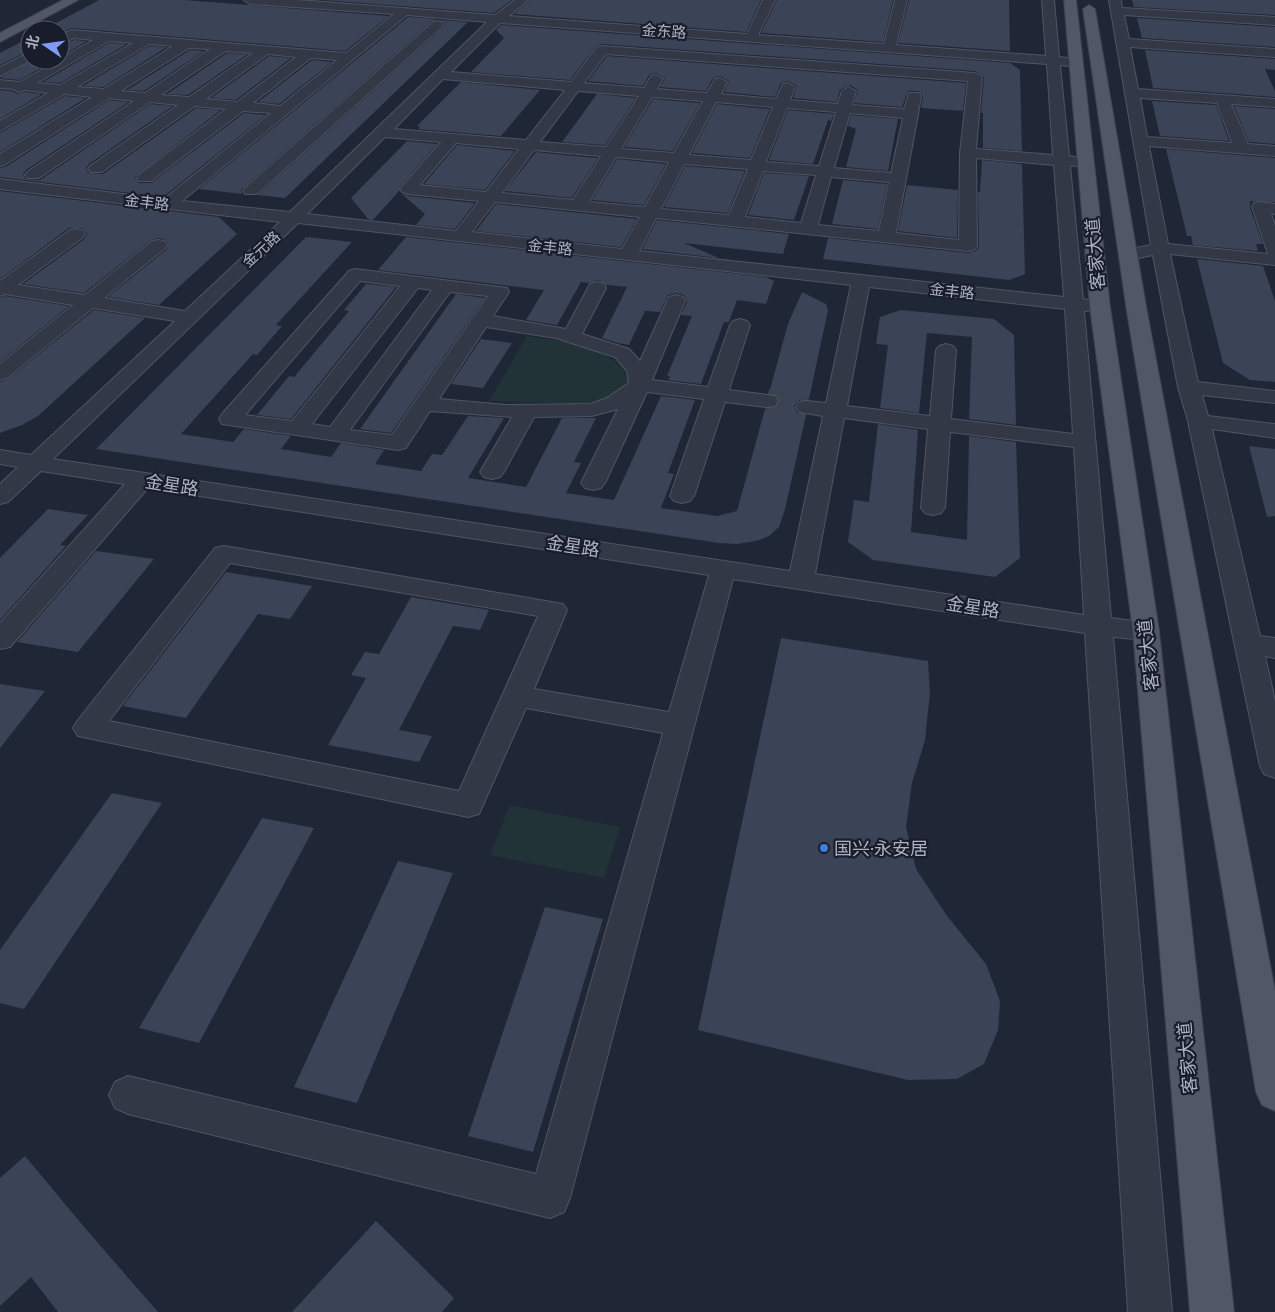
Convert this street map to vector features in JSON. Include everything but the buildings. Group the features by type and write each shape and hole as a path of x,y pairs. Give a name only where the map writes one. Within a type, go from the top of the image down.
{"main road":[{"path":"0,26 52,0"},
{"path":"0,38 72,0"},
{"path":"1065,60 1070,0"},
{"name":"客家大道","path":"1088,0 1128,255 1275,1092"},
{"name":"客家大道","path":"1074,161 1100,307 1146,631 1212,1312"}],"street":[{"name":"金东路","path":"250,0 890,44 1065,60"},
{"name":"金东路","path":"302,0 1065,60"},
{"name":"金元路","path":"0,497 294,218 440,74 500,17 522,0"},
{"path":"753,34 769,0"},
{"path":"890,44 901,0"},
{"path":"1048,0 1065,60 1074,161 1074,304 1150,1312"},
{"path":"1275,21 1116,5 1160,248 1189,387 1199,422 1275,766"},
{"path":"168,204 283,115 404,12"},
{"path":"251,190 437,25"},
{"path":"70,35 108,36 308,54 346,63"},
{"path":"0,99 108,36"},
{"path":"0,127 147,40"},
{"path":"0,161 187,43"},
{"path":"1124,43 1275,53"},
{"path":"33,175 224,46"},
{"path":"96,170 266,50"},
{"path":"452,138 408,189 490,197 578,206 808,228 968,246 968,153 975,78 602,50 490,197 460,237"},
{"path":"145,178 308,54"},
{"path":"578,206 670,56"},
{"path":"628,255 731,60"},
{"path":"0,72 20,61"},
{"path":"735,221 796,65"},
{"path":"371,68 388,69"},
{"path":"808,228 856,69"},
{"path":"440,74 911,114"},
{"path":"887,237 918,74"},
{"path":"0,84 238,106 283,115"},
{"path":"1133,93 1275,103"},
{"path":"1222,99 1242,148"},
{"path":"310,120 328,122"},
{"path":"381,132 898,178"},
{"path":"1142,141 1275,151"},
{"path":"968,153 1074,161"},
{"name":"金丰路","path":"0,184 460,237 1100,307"},
{"path":"1275,209 1260,208 1275,251"},
{"path":"1,288 76,234"},
{"path":"0,374 158,245"},
{"path":"1128,255 1160,248 1275,260"},
{"path":"355,275 445,285 500,292 398,443 230,420 355,275"},
{"path":"801,581 861,281"},
{"path":"298,429 413,282"},
{"path":"336,434 445,285"},
{"path":"1,288 190,317"},
{"path":"571,337 597,288"},
{"path":"593,482 640,385 676,301"},
{"path":"481,320 559,333 622,353 637,370 640,385"},
{"path":"682,496 740,325"},
{"path":"933,508 946,350"},
{"path":"424,404 506,411 592,410 615,403 640,385 767,401"},
{"path":"1189,387 1275,397"},
{"path":"807,407 1084,442"},
{"path":"492,472 527,411"},
{"path":"1199,422 1275,431"},
{"name":"金星路","path":"0,457 1097,626 1146,631"},
{"path":"0,640 142,480"},
{"path":"224,554 554,610 516,696 468,805 88,728 224,554"},
{"path":"128,1095 550,1198 723,569"},
{"path":"1247,644 1275,648"},
{"path":"516,696 680,725"}],"shaded area":[{"path":"527,336 578,345 603,354 622,368 629,382 614,395 593,404 489,401"},
{"path":"510,805 620,827 604,878 490,855"}],"tunnel":[{"path":"767,401 807,407"}],"place":[{"name":"国兴·永安居","path":"824,848"}]}
